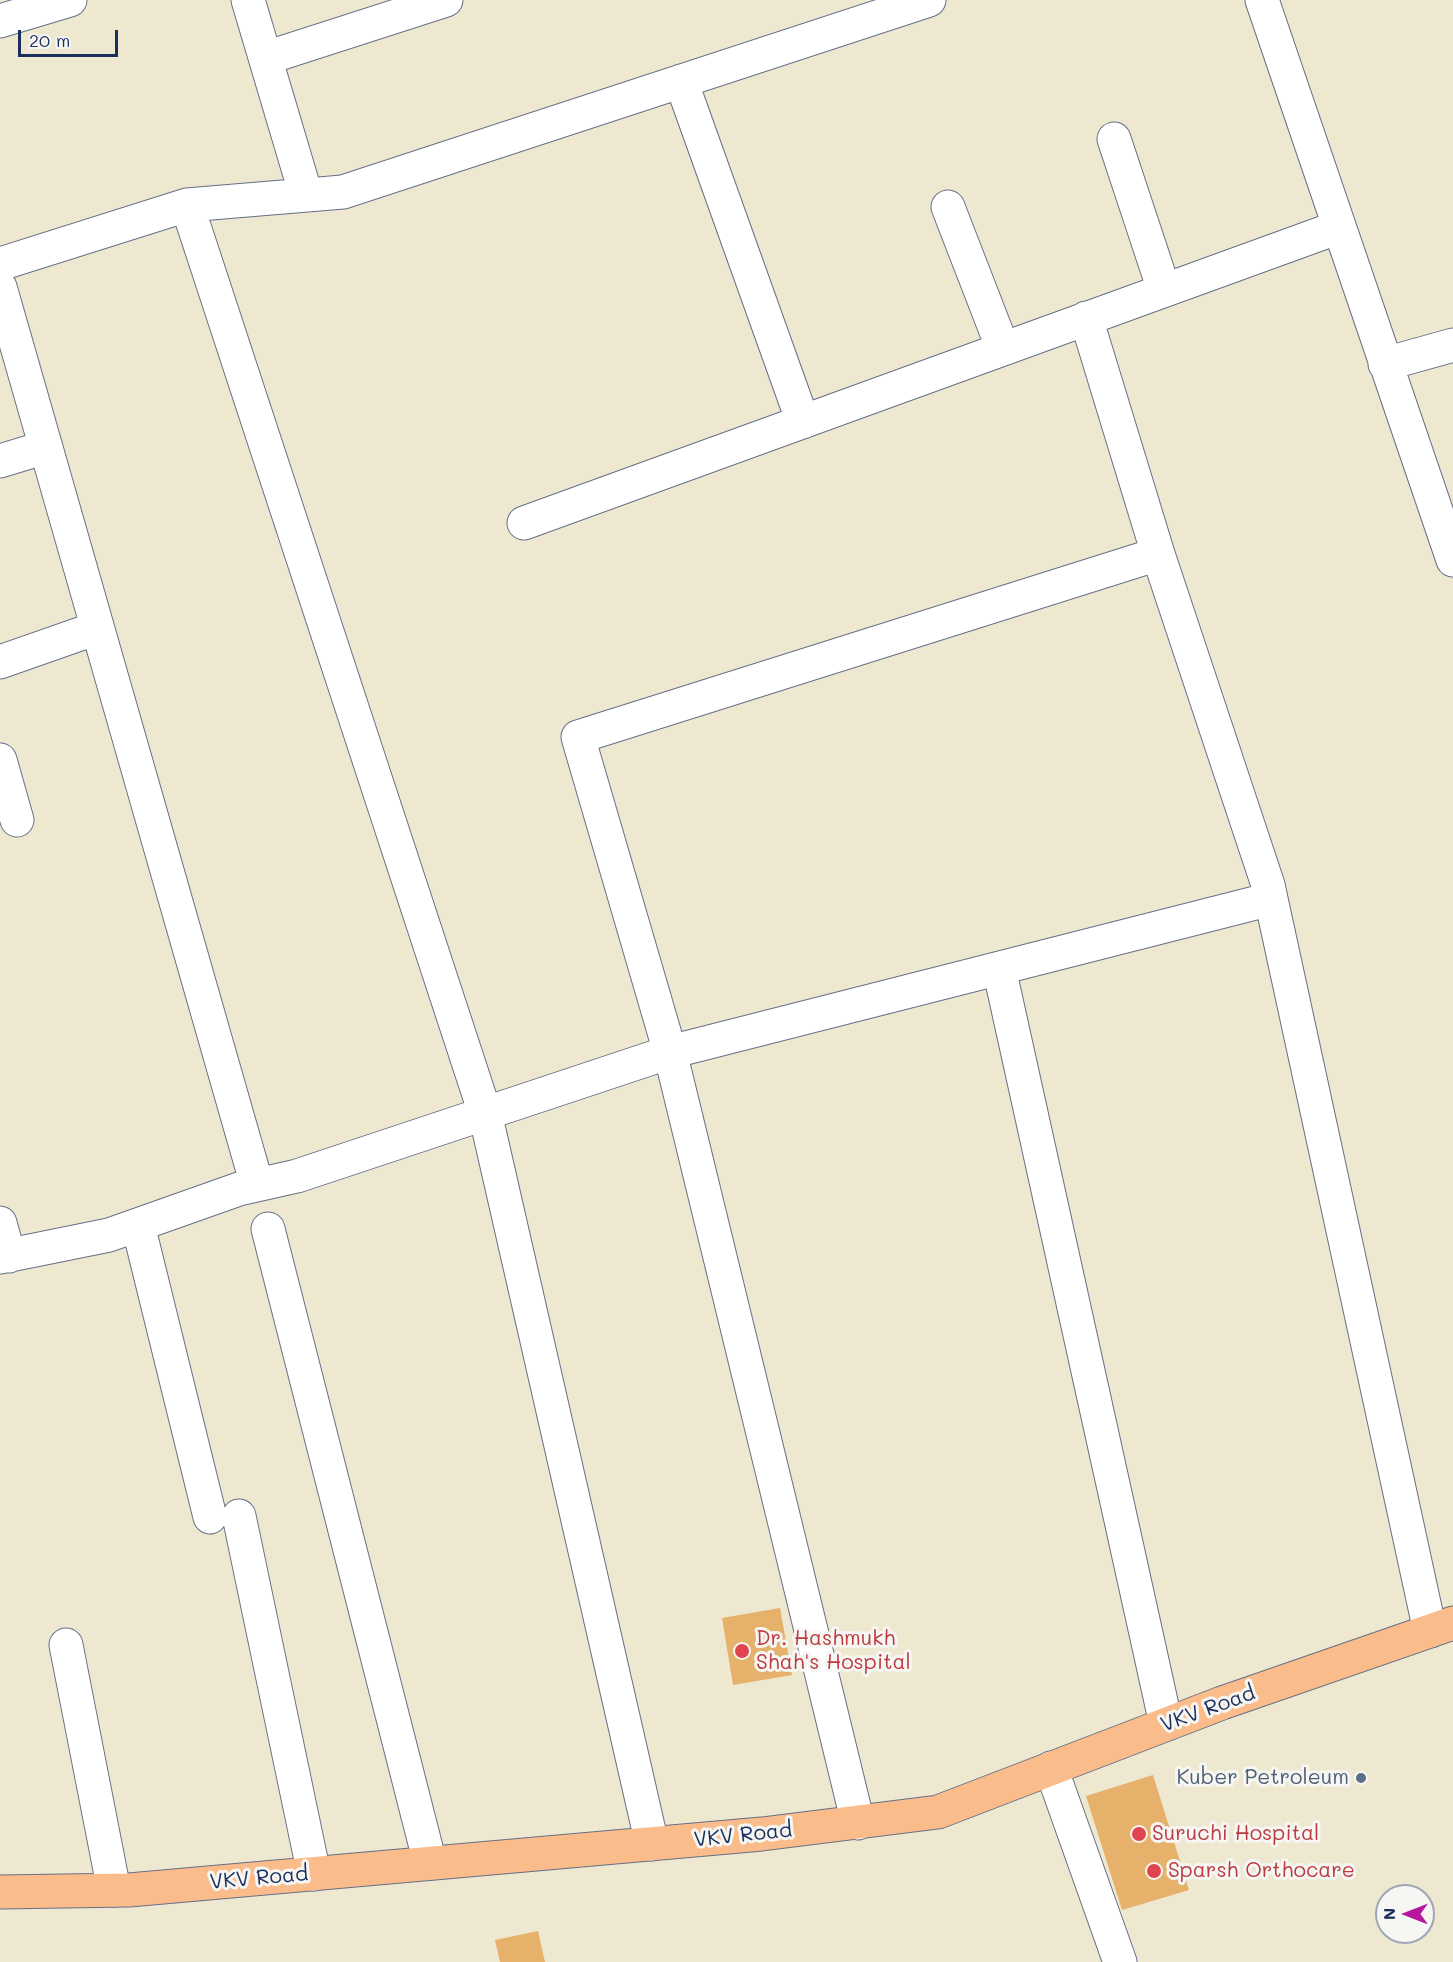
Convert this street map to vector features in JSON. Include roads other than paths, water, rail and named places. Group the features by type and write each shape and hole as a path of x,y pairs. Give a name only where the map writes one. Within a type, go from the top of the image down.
{"main road":[{"name":"VKV Road","path":"0,1892 114,1890 314,1874 762,1834 938,1812 1222,1703 1441,1627"}],"street":[{"path":"0,21 70,0"},
{"path":"248,0 306,195"},
{"path":"266,58 446,0"},
{"path":"0,264 187,205 343,192 929,0"},
{"path":"1262,0 1453,560"},
{"path":"681,81 803,422"},
{"path":"1114,138 1164,290"},
{"path":"187,205 485,1113 652,1844"},
{"path":"948,207 1003,349"},
{"path":"524,523 1339,227"},
{"path":"0,287 9,354 46,447 257,1185"},
{"path":"1086,318 1158,555 1271,899 1441,1627"},
{"path":"1385,364 1453,345"},
{"path":"0,461 46,447"},
{"path":"858,1822 670,1052 578,737 1158,555"},
{"path":"0,662 97,628"},
{"path":"0,760 17,820"},
{"path":"0,1223 4,1256 109,1235 239,1189 297,1176 670,1052 1271,899"},
{"path":"999,968 1166,1724"},
{"path":"138,1225 224,1516 314,1874"},
{"path":"268,1229 430,1863"},
{"path":"66,1645 114,1890"},
{"path":"1052,1768 1120,1962"}],"place":[{"name":"Dr. Hashmukh Shah's Hospital","path":"742,1651"},
{"name":"Kuber Petroleum","path":"1361,1778"},
{"name":"Suruchi Hospital","path":"1139,1834"},
{"name":"Sparsh Orthocare","path":"1154,1871"}]}
